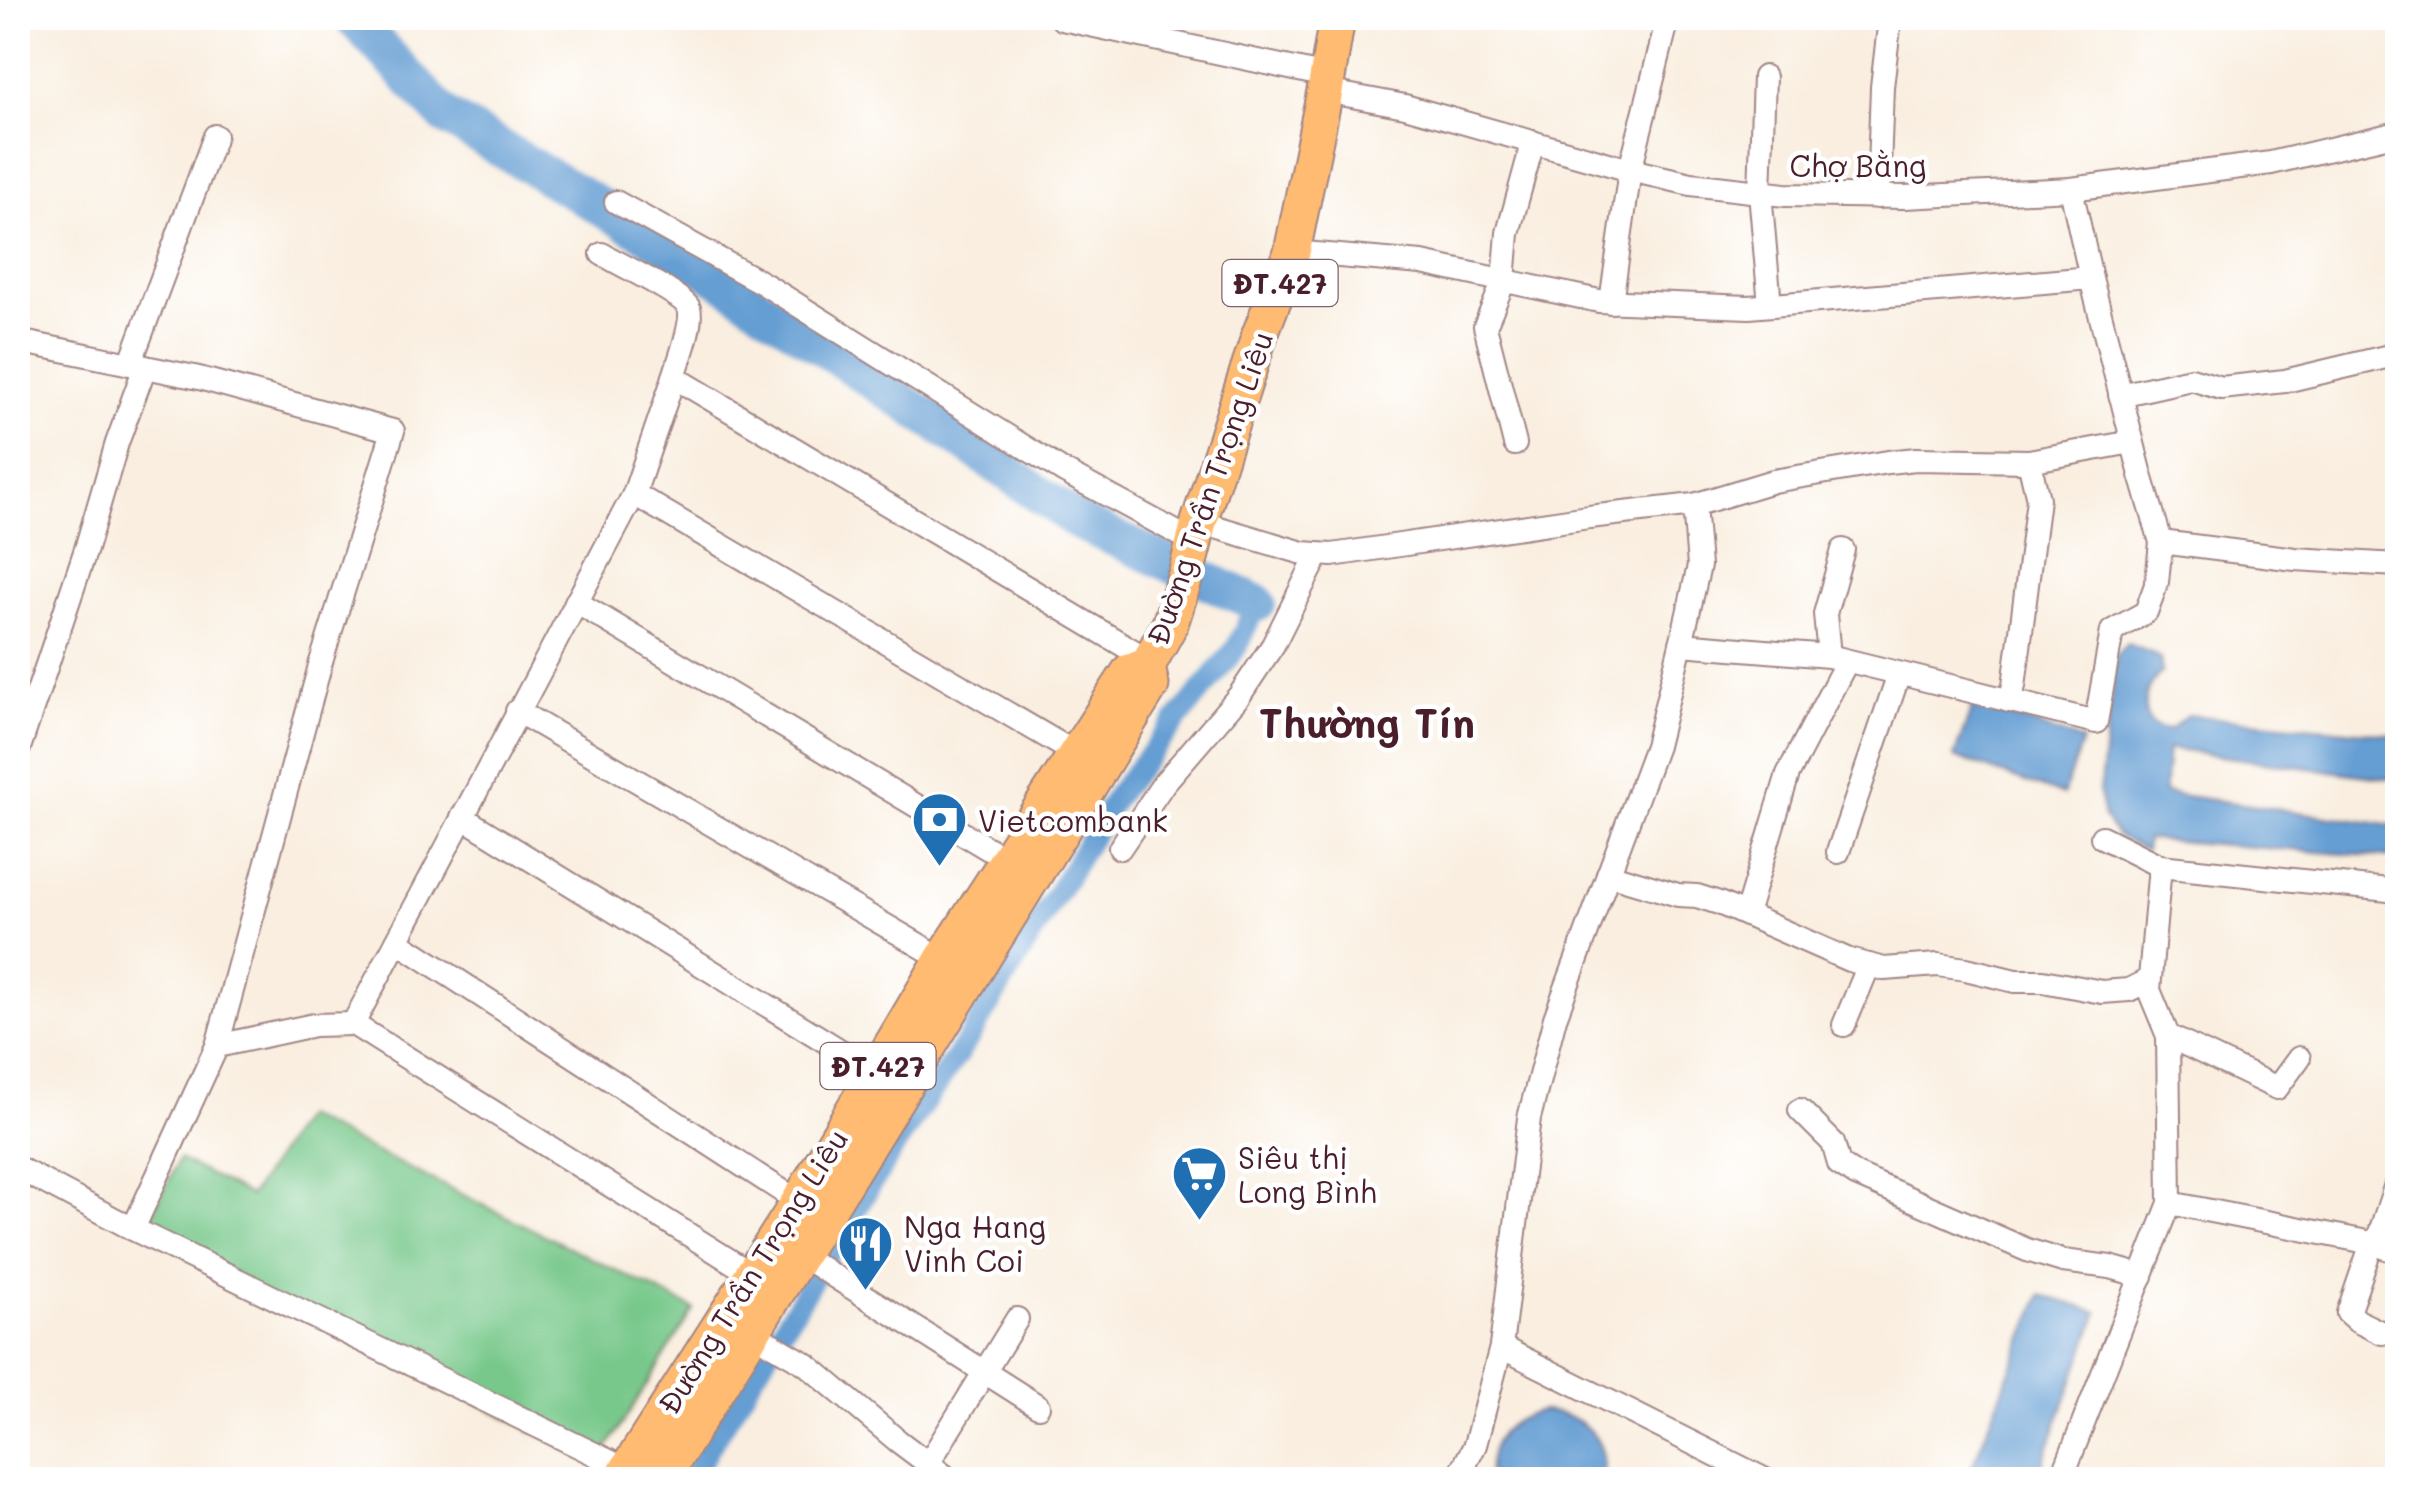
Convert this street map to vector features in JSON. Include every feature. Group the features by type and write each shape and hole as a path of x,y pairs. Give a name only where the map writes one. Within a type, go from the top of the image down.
{"main road":[{"name":"Đường Trần Trọng Liêu","path":"632,1476 696,1360 799,1202 902,1076 1151,685 1149,663 1170,624 1260,334 1292,252 1337,18"},
{"name":"Đường Trần Trọng Liêu","path":"661,1480 752,1332 812,1263 902,1076 943,959 1130,671 1149,663"}],"street":[{"name":"Chợ Bằng","path":"1062,18 1326,84 1630,170 1691,184 1785,195 2071,189 2271,163 2398,133"},
{"path":"1611,302 1630,170 1668,18"},
{"path":"1878,196 1882,87 1890,18"},
{"path":"1764,77 1760,192 1770,305"},
{"path":"18,751 86,549 138,366 215,136"},
{"path":"1515,444 1485,326 1504,281 1508,233 1533,142"},
{"path":"1681,644 1838,658 2096,722 2112,630 2146,612 2157,582 2161,542 2090,278 2071,189"},
{"path":"616,202 764,284 1062,471 1196,532 1318,556 1694,505 1773,481 1888,462 2028,462 2132,442"},
{"path":"1292,252 1422,263 1611,302 1749,307 2090,278"},
{"path":"354,1024 634,494 674,378 690,321 686,303 602,254"},
{"path":"18,342 199,378 393,430 321,662 217,1046 133,1229"},
{"path":"2120,395 2191,379 2221,388 2285,381 2398,354"},
{"path":"674,378 1149,663"},
{"path":"2009,702 2038,500 2028,462"},
{"path":"634,494 1075,753"},
{"path":"1457,1480 1475,1445 1502,1348 1529,1118 1555,1018 1656,746 1681,644 1699,566 1694,505"},
{"path":"2161,542 2295,559 2398,565"},
{"path":"1746,914 1788,774 1838,658 1824,614 1843,550"},
{"path":"1120,848 1164,783 1240,696 1273,646 1318,556"},
{"path":"576,602 1007,860"},
{"path":"1838,852 1900,674"},
{"path":"517,712 943,959"},
{"path":"462,816 902,1076"},
{"path":"2102,837 2160,866 2398,891"},
{"path":"2060,1480 2170,1203 2168,1036 2149,990 2160,866"},
{"path":"1608,874 1697,896 1869,965 1900,969 1938,965 2014,981 2043,981 2102,992 2129,990 2149,980"},
{"path":"397,941 799,1202"},
{"path":"1844,1024 1869,965"},
{"path":"217,1046 314,1025 354,1024 754,1275"},
{"path":"2168,1036 2277,1088 2299,1058"},
{"path":"1800,1110 1833,1142 1840,1164 1856,1174 2027,1250 2142,1276"},
{"path":"18,1168 632,1476"},
{"path":"2382,1334 2348,1313 2382,1247 2398,1178"},
{"path":"2170,1203 2382,1247"},
{"path":"812,1263 1038,1406"},
{"path":"928,1464 1017,1320"},
{"path":"752,1332 804,1363 950,1480"},
{"path":"1502,1348 1766,1480"}],"green space":[{"path":"303,1116 694,1309 597,1464 144,1231 179,1159 250,1196"}],"water":[{"path":"2127,644 2160,659 2162,672 2149,689 2145,707 2151,723 2159,728 2171,730 2187,715 2397,735 2397,780 2168,749 2164,793 2397,826 2397,858 2147,839 2145,850 2118,836 2104,817 2099,793 2116,655"},
{"path":"1974,703 2082,741 2063,795 1954,757"},
{"path":"2041,1295 2098,1312 2037,1479 1967,1479"},
{"path":"1542,1411 1569,1417 1589,1430 1601,1451 1603,1479 1489,1479 1491,1454 1501,1434 1518,1420"}],"waterway":[{"path":"353,18 445,116 693,261 1079,522 1257,603"},
{"path":"689,1480 895,1146 970,1036 1118,793 1236,648 1257,603"}],"place":[{"name":"Vietcombank","path":"939,869"},
{"name":"Siêu thị Long Bình","path":"1199,1223"},
{"name":"Nga Hang Vinh Coi","path":"865,1292"}],"district":[{"name":"Thường Tín","path":"1367,722"}]}
